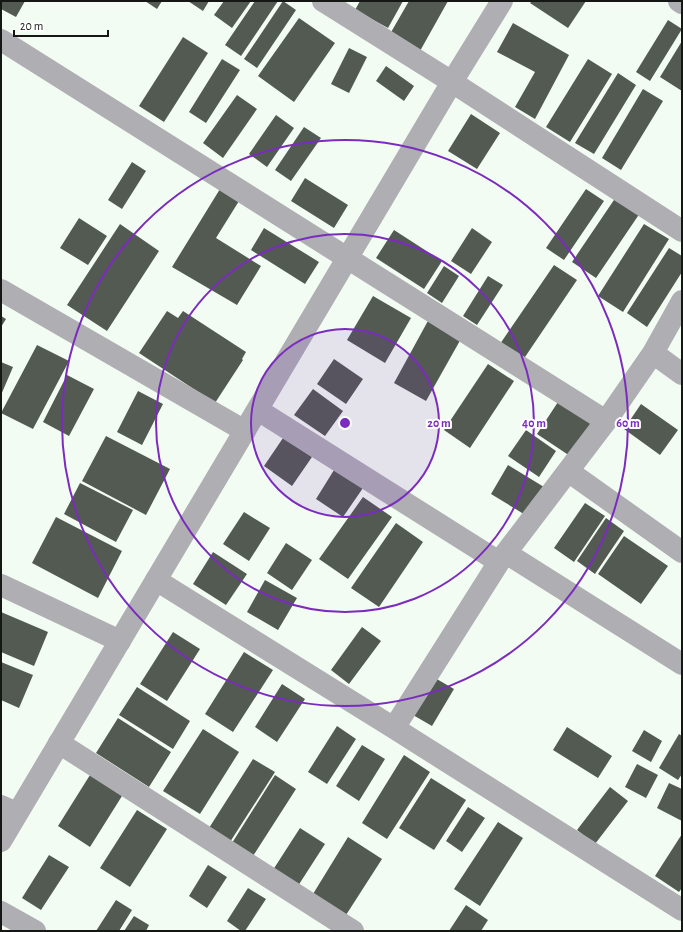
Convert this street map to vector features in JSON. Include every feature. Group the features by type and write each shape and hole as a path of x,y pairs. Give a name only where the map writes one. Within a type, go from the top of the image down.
{"street":[{"path":"323,1 452,82 682,231"},
{"path":"1,841 9,810 59,743 452,82 502,1"},
{"path":"4,48 348,259 606,421"},
{"path":"1,290 245,431"},
{"path":"394,728 502,558 606,421 653,353 682,301"},
{"path":"653,353 682,374"},
{"path":"258,410 502,558 682,664"},
{"path":"568,471 682,552"},
{"path":"156,580 682,910"},
{"path":"1,585 120,641"},
{"path":"59,743 353,931"},
{"path":"1,912 35,931"}],"building":[{"path":"1,1 25,1 16,17 1,9"},
{"path":"145,1 162,1 157,9"},
{"path":"188,1 209,1 203,11"},
{"path":"224,1 251,1 232,28 214,15"},
{"path":"255,1 278,1 241,56 225,45"},
{"path":"283,1 296,10 257,68 244,59"},
{"path":"360,1 403,1 388,28 355,10"},
{"path":"409,1 448,1 420,51 390,34"},
{"path":"532,1 586,1 568,28 530,3"},
{"path":"299,18 335,43 294,102 258,76"},
{"path":"668,20 682,29 650,81 636,72"},
{"path":"513,23 569,55 535,119 515,107 535,72 497,52"},
{"path":"183,37 208,53 164,122 139,106"},
{"path":"682,41 682,91 660,77"},
{"path":"349,48 367,57 349,93 331,84"},
{"path":"222,59 240,70 206,123 189,112"},
{"path":"588,59 612,74 570,142 546,127"},
{"path":"386,66 414,86 404,101 376,81"},
{"path":"618,73 636,85 594,154 575,143"},
{"path":"643,89 663,101 621,170 602,158"},
{"path":"237,95 257,109 223,158 203,143"},
{"path":"471,114 500,133 477,169 448,151"},
{"path":"276,115 294,128 267,167 249,154"},
{"path":"304,127 321,138 291,181 275,170"},
{"path":"132,162 146,171 122,209 108,200"},
{"path":"305,178 348,205 334,228 291,201"},
{"path":"220,189 239,201 216,238 261,266 237,305 172,267"},
{"path":"586,189 604,201 564,260 546,248"},
{"path":"616,197 640,213 596,278 572,262"},
{"path":"79,218 107,236 88,265 60,248"},
{"path":"120,224 159,251 107,331 67,305"},
{"path":"644,224 669,239 623,312 598,296"},
{"path":"264,228 319,262 305,284 251,250"},
{"path":"472,228 492,242 471,274 451,261"},
{"path":"394,230 442,261 424,289 376,258"},
{"path":"669,248 682,256 682,272 647,327 627,313"},
{"path":"554,265 577,280 523,360 500,344"},
{"path":"444,266 459,276 442,303 427,293"},
{"path":"488,276 503,285 477,325 463,316"},
{"path":"373,296 411,318 385,363 347,340"},
{"path":"167,311 178,318 183,311 246,352 242,359 243,360 215,403 139,353"},
{"path":"1,316 6,319 1,327"},
{"path":"429,319 462,337 426,401 394,383"},
{"path":"37,345 69,361 33,429 1,413"},
{"path":"334,359 363,379 346,404 317,384"},
{"path":"1,362 13,367 1,395"},
{"path":"488,364 514,381 470,448 444,430"},
{"path":"67,375 94,389 69,436 43,422"},
{"path":"313,389 343,411 325,436 294,415"},
{"path":"138,391 163,404 142,445 117,432"},
{"path":"558,402 591,423 570,456 537,434"},
{"path":"641,404 678,430 660,455 624,429"},
{"path":"526,430 556,451 539,477 508,456"},
{"path":"106,436 170,469 146,515 82,481"},
{"path":"283,438 312,457 292,486 264,466"},
{"path":"508,465 544,487 527,516 491,494"},
{"path":"334,470 363,488 343,517 316,499"},
{"path":"80,483 133,510 116,542 64,514"},
{"path":"363,497 392,517 348,579 319,559"},
{"path":"585,503 605,516 574,562 554,548"},
{"path":"244,512 270,528 249,561 223,544"},
{"path":"56,517 122,551 98,598 32,563"},
{"path":"606,518 624,531 595,574 577,561"},
{"path":"396,523 423,542 379,607 351,588"},
{"path":"624,536 668,566 641,604 598,574"},
{"path":"286,543 312,560 292,590 267,573"},
{"path":"213,552 247,574 226,605 193,584"},
{"path":"265,580 297,598 278,630 247,612"},
{"path":"1,612 48,632 34,666 1,652"},
{"path":"362,627 381,641 349,684 331,670"},
{"path":"173,632 200,649 167,701 140,684"},
{"path":"244,652 273,670 233,732 205,714"},
{"path":"1,662 33,675 19,708 1,700"},
{"path":"435,678 454,689 432,726 413,715"},
{"path":"282,684 305,699 277,742 255,727"},
{"path":"137,687 190,721 173,749 119,715"},
{"path":"118,718 171,752 149,787 96,753"},
{"path":"337,726 356,739 327,784 308,772"},
{"path":"567,727 612,756 598,778 553,750"},
{"path":"203,729 239,752 200,814 163,791"},
{"path":"644,730 662,741 651,762 632,751"},
{"path":"679,734 682,736 682,774 678,780 659,768"},
{"path":"362,745 385,759 359,801 336,786"},
{"path":"404,755 430,772 387,839 362,823"},
{"path":"253,759 275,772 230,842 209,828"},
{"path":"637,764 658,775 646,798 625,787"},
{"path":"90,775 122,796 90,847 58,826"},
{"path":"275,775 296,789 253,856 232,843"},
{"path":"431,778 466,800 434,850 399,828"},
{"path":"669,783 682,789 682,821 657,808"},
{"path":"610,787 628,801 595,844 577,830"},
{"path":"468,807 485,818 462,852 446,841"},
{"path":"137,810 167,829 130,887 100,868"},
{"path":"498,822 523,838 480,906 454,889"},
{"path":"300,828 325,844 296,889 271,873"},
{"path":"682,834 682,888 679,892 655,876"},
{"path":"348,837 382,859 346,915 313,894"},
{"path":"49,855 69,867 41,910 22,898"},
{"path":"208,865 227,877 207,908 189,896"},
{"path":"248,888 266,899 245,931 241,931 227,921"},
{"path":"116,900 132,910 119,931 96,931"},
{"path":"466,905 488,920 481,931 449,931"},
{"path":"134,916 149,925 146,931 124,931"}]}
